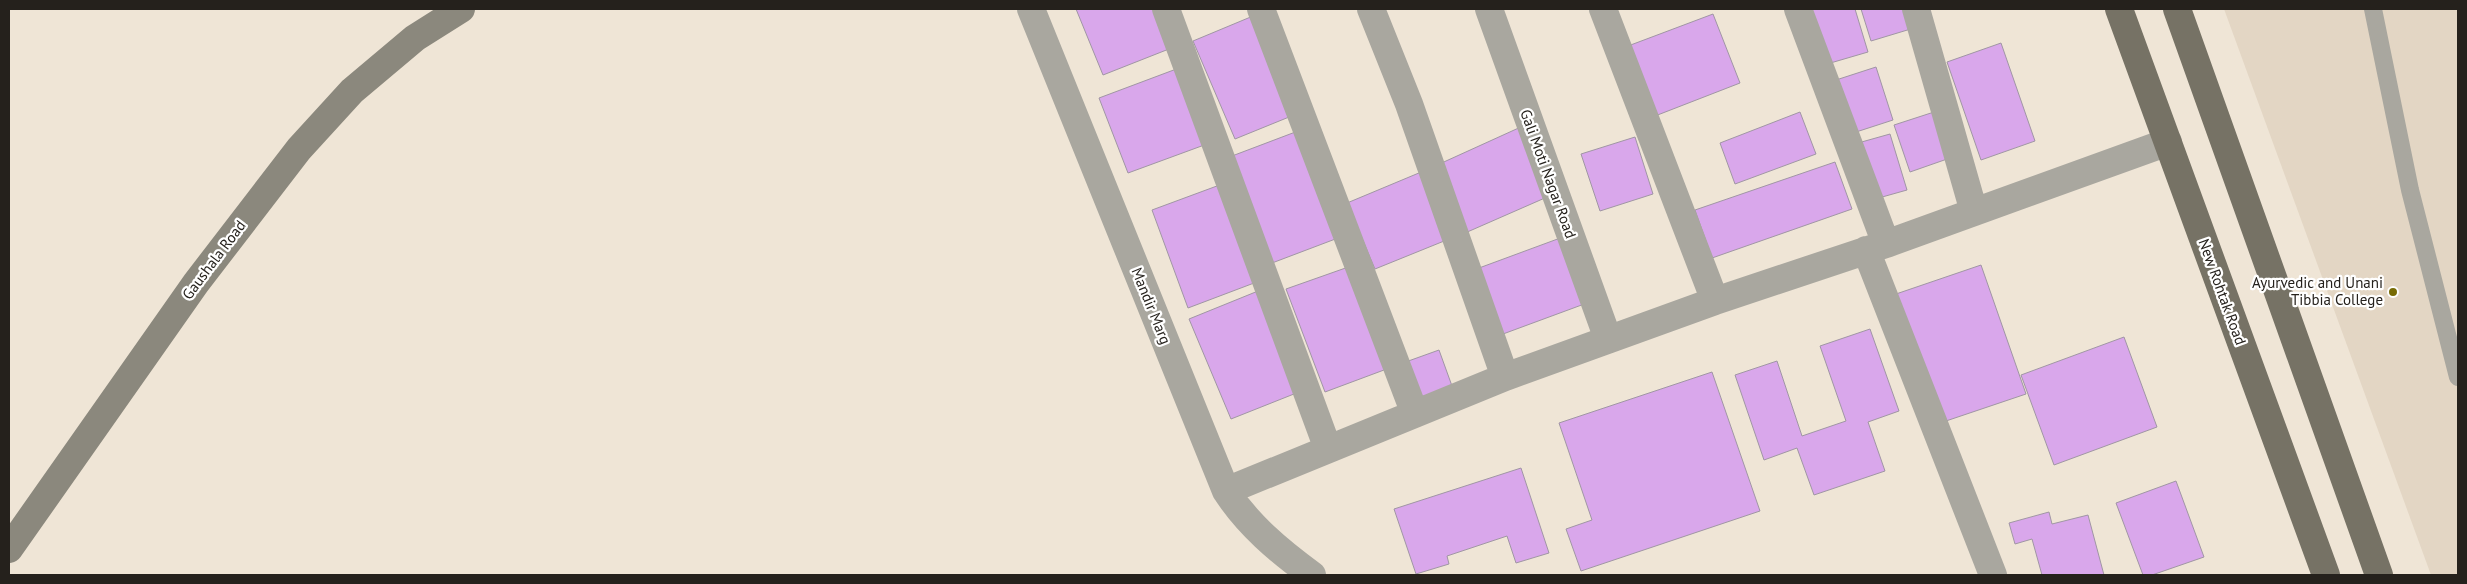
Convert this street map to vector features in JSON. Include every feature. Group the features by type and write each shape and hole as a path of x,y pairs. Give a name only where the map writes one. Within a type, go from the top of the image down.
{"main road":[{"name":"New Rohtak Road","path":"2119,9 2326,575"},
{"path":"2177,9 2379,575"}],"street":[{"name":"Gaushala Road","path":"9,549 196,283 298,149 352,91 415,38 461,9"},
{"name":"Mandir Marg","path":"1031,9 1226,491 1244,516 1265,537 1312,575"},
{"path":"1166,9 1328,449"},
{"path":"1261,9 1415,414"},
{"path":"1371,9 1409,104 1505,377"},
{"name":"Gali Moti Nagar Road","path":"1489,9 1608,340"},
{"path":"1603,9 1714,301"},
{"path":"1798,9 1876,247 1993,575"},
{"path":"1916,9 1974,212"},
{"path":"1226,491 1505,377 1714,301 1876,247 2168,142"}],"lane":[{"path":"2373,9 2410,190 2458,377"}],"shaded area":[{"name":"Ayurvedic and Unani Tibbia College","path":"2224,9 2458,9 2458,575 2431,575"}],"building":[{"path":"1076,9 1158,9 1174,47 1103,75"},
{"path":"1810,9 1855,9 1868,52 1827,64"},
{"path":"1861,9 1907,9 1914,28 1871,41"},
{"path":"1713,14 1740,83 1655,116 1628,46"},
{"path":"1253,16 1294,115 1235,139 1193,41"},
{"path":"2001,43 2035,141 1981,160 1947,62"},
{"path":"1876,67 1893,120 1853,133 1836,80"},
{"path":"1179,68 1207,144 1128,173 1099,98"},
{"path":"1800,112 1816,154 1735,184 1720,143"},
{"path":"1934,112 1950,158 1910,172 1894,125"},
{"path":"1523,126 1554,194 1465,233 1435,166"},
{"path":"1298,131 1338,238 1272,263 1232,156"},
{"path":"1890,134 1907,190 1875,199 1858,143"},
{"path":"1635,137 1653,194 1600,211 1581,154"},
{"path":"1835,162 1852,209 1712,258 1695,210"},
{"path":"1426,170 1454,237 1375,269 1347,203"},
{"path":"1225,183 1262,280 1188,308 1152,210"},
{"path":"1563,237 1587,303 1503,334 1479,268"},
{"path":"1354,265 1392,367 1325,392 1286,289"},
{"path":"1981,265 2026,394 1940,423 1896,294"},
{"path":"1263,289 1304,390 1231,419 1189,319"},
{"path":"1870,329 1899,411 1868,422 1885,471 1814,495 1797,448 1764,460 1735,375 1777,361 1802,436 1846,421 1820,346"},
{"path":"2124,337 2157,427 2054,465 2021,375"},
{"path":"1439,350 1452,386 1413,400 1400,364"},
{"path":"1712,372 1760,511 1581,571 1566,529 1592,520 1559,423"},
{"path":"1521,468 1549,553 1516,563 1507,536 1447,556 1449,564 1416,574 1394,509"},
{"path":"2176,481 2204,557 2152,575 2143,575 2116,503"},
{"path":"2049,512 2052,524 2088,515 2104,575 2042,575 2032,539 2015,544 2009,523"}],"place":[{"name":"Ayurvedic and Unani Tibbia College","path":"2393,292"}]}
